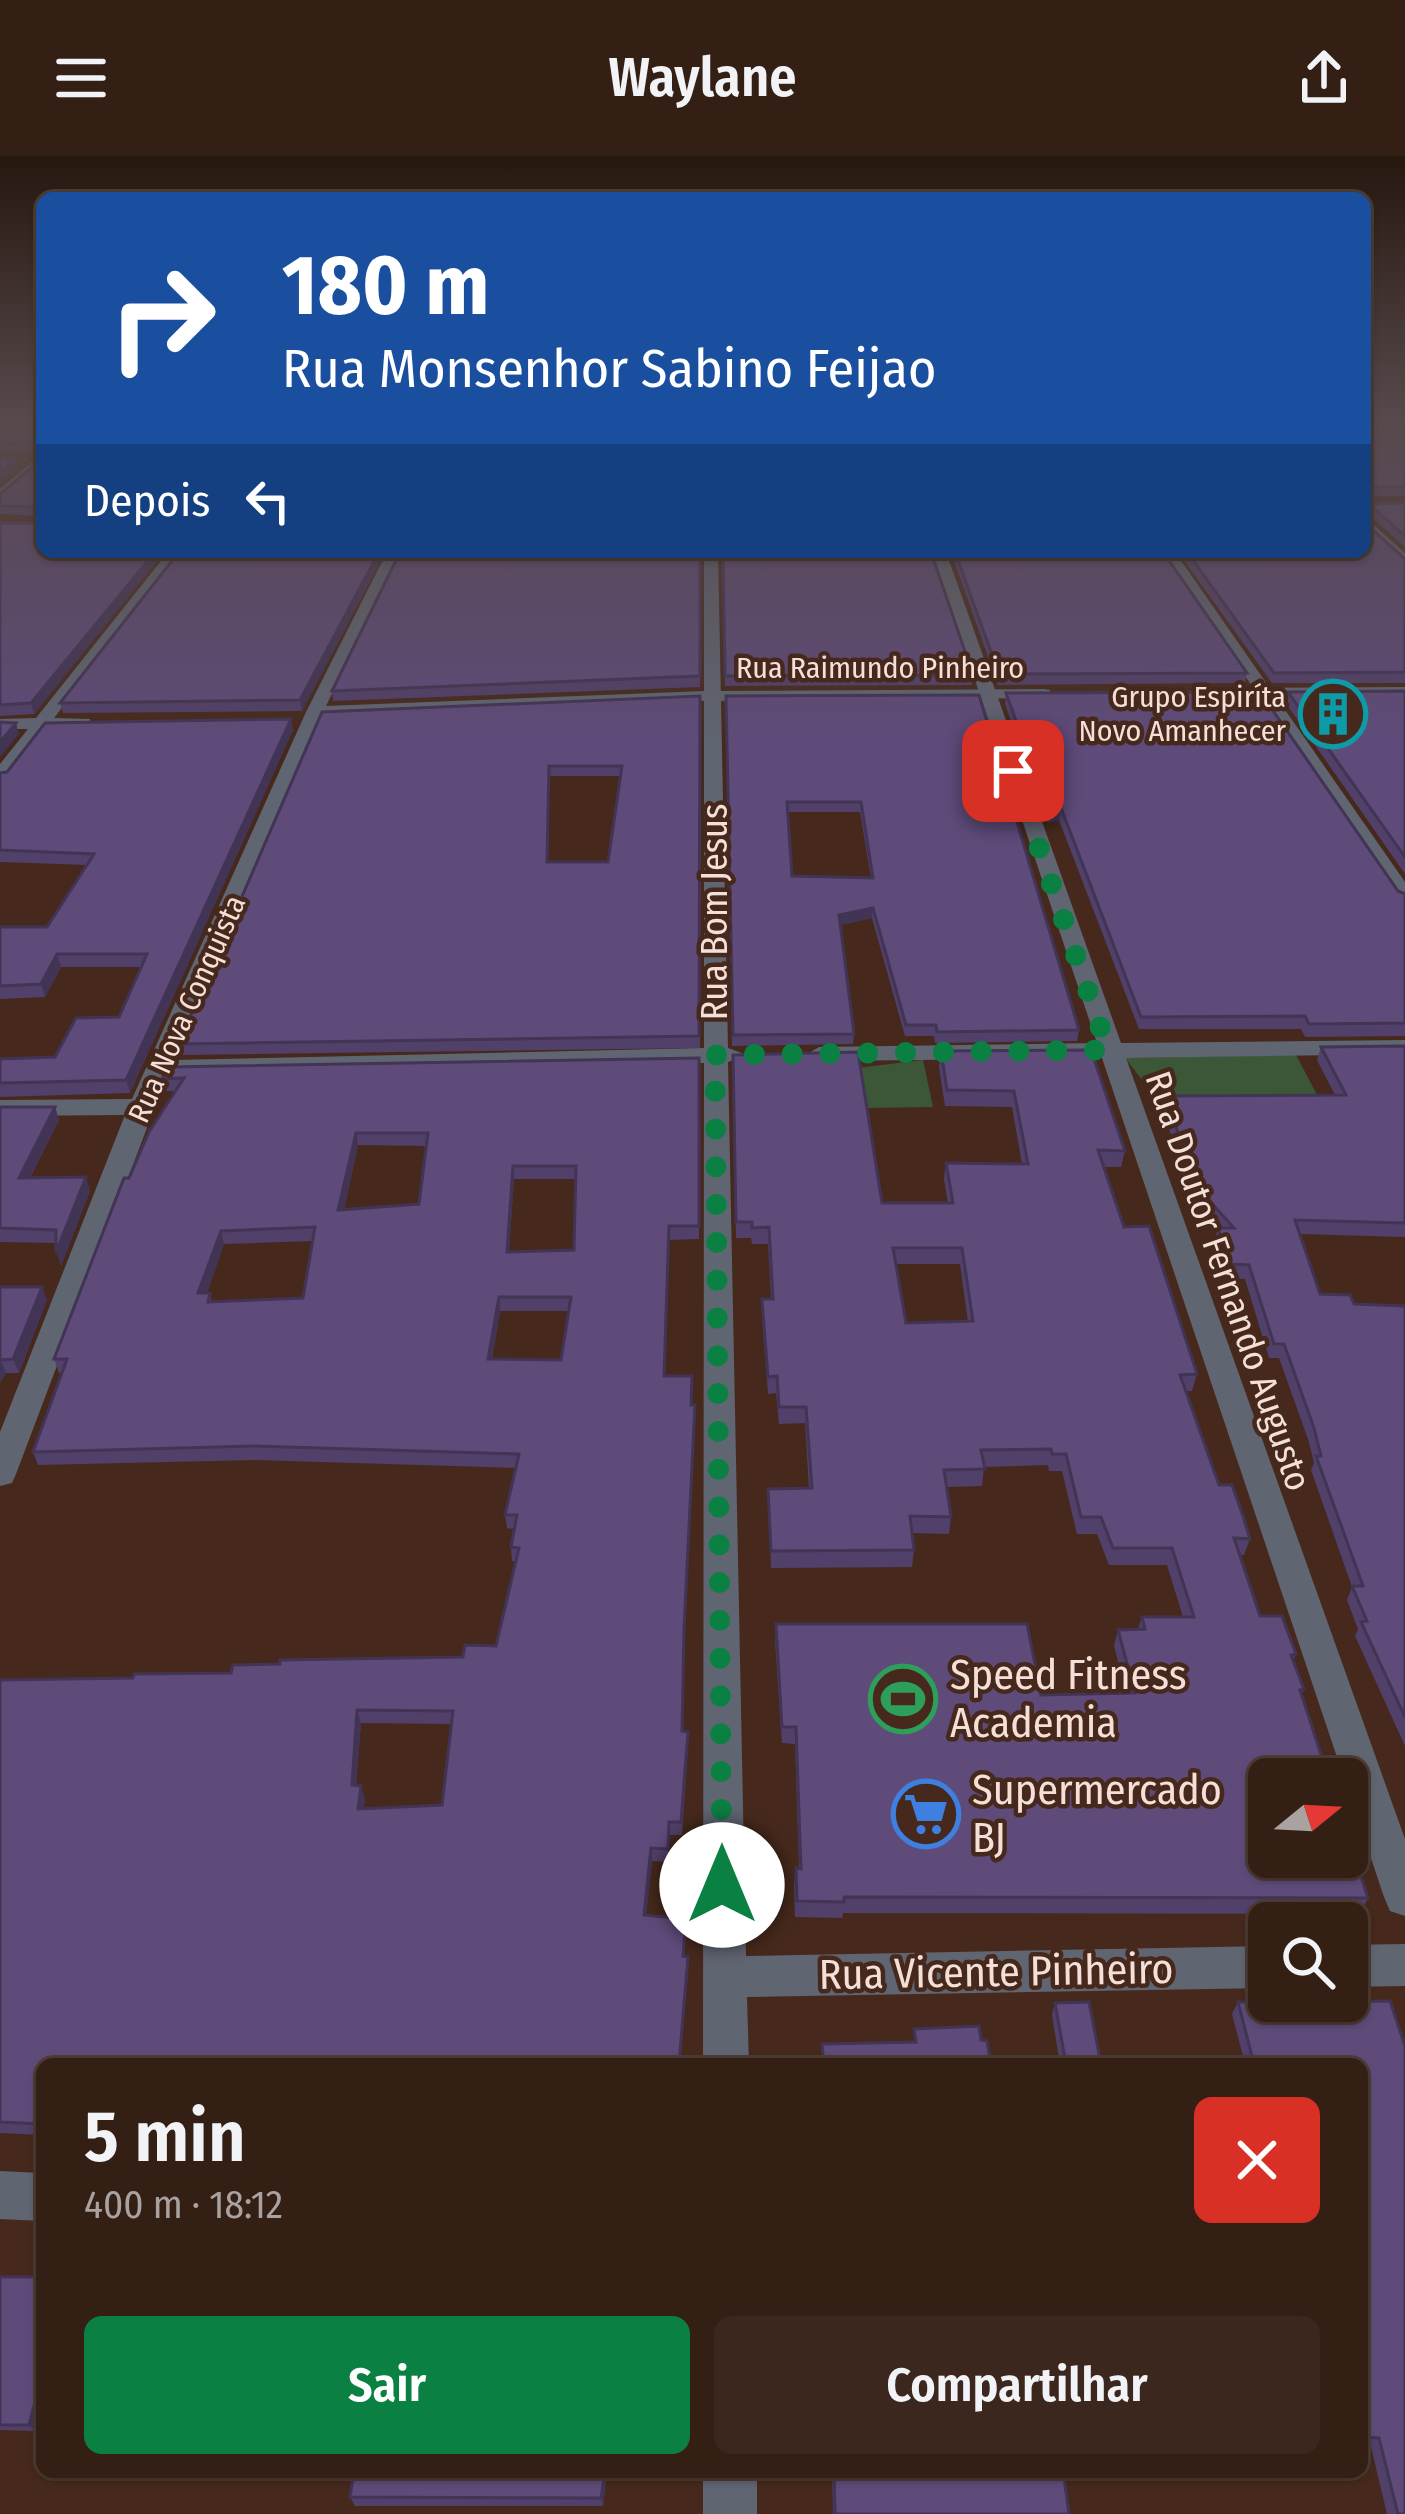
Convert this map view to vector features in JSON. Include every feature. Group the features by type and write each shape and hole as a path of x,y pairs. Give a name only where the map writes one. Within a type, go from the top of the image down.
{"street":[{"path":"1371,527 1405,561"},
{"path":"0,776 170,558"},
{"name":"Rua Nova Conquista","path":"0,1474 141,1107 314,716 391,558"},
{"name":"Rua Bom Jesus","path":"711,558 726,2058"},
{"name":"Rua Doutor Fernando Augusto","path":"941,558 1405,1897"},
{"path":"1172,558 1405,897"},
{"path":"1195,693 1405,692"},
{"name":"Rua Raimundo Pinheiro","path":"314,716 616,695 1056,694"},
{"path":"290,720 314,716"},
{"path":"0,724 109,722"},
{"path":"159,1068 715,1055 1405,1048"},
{"path":"0,1108 141,1107"},
{"path":"1368,1966 1405,1965"},
{"name":"Rua Vicente Pinheiro","path":"723,1977 1248,1967"},
{"path":"0,2195 36,2197"},
{"path":"730,2478 730,2514"}],"green space":[{"path":"1296,1055 1324,1108 1165,1109 1125,1058"},
{"path":"923,1060 933,1107 864,1108 857,1068"}],"building":[{"path":"0,525 36,525 36,558 150,558 31,703 0,705"},
{"path":"1371,528 1405,559 1405,672 1274,673 1191,558 1371,558"},
{"path":"174,558 376,558 300,700 60,703"},
{"path":"397,558 700,558 700,676 332,691"},
{"path":"723,558 933,558 973,675 725,676"},
{"path":"957,558 1167,558 1247,673 999,674"},
{"path":"1405,691 1405,857 1288,692"},
{"path":"1260,692 1398,891 1405,894 1405,1023 1309,1024 1305,1016 1141,1017 1061,808 1049,812 1006,693"},
{"path":"979,695 1079,1030 937,1032 936,1025 906,1025 873,908 839,915 854,1034 733,1035 726,696","holes":["787,802 861,802 873,878 792,876"]},
{"path":"700,696 699,1036 178,1044 322,712","holes":["549,766 622,766 608,862 547,862"]},
{"path":"291,719 126,1080 0,1083 0,1059 55,1057 76,1018 119,1017 147,954 57,954 41,984 0,986 0,927 47,927 94,854 0,850 0,773 7,772 45,723"},
{"path":"0,722 16,723 0,742"},
{"path":"1405,1046 1405,1223 1295,1220 1320,1294 1350,1295 1354,1304 1405,1306 1405,1717 1361,1622 1367,1621 1352,1586 1363,1586 1316,1456 1321,1456 1314,1428 1284,1344 1274,1344 1249,1265 1230,1264 1218,1228 1234,1228 1198,1188 1165,1096 1346,1095 1321,1047"},
{"path":"1091,1050 1125,1151 1098,1150 1124,1227 1149,1226 1197,1374 1180,1375 1219,1485 1232,1485 1243,1516 1250,1539 1234,1538 1260,1616 1282,1616 1322,1758 1248,1758 1248,1878 1361,1878 1368,1898 844,1897 844,1902 797,1901 796,1868 801,1869 796,1727 782,1727 776,1624 1027,1624 1041,1695 1135,1693 1118,1630 1145,1629 1142,1617 1194,1617 1172,1548 1113,1548 1101,1517 1081,1517 1066,1454 1052,1454 1051,1449 981,1450 985,1469 944,1470 951,1517 910,1516 914,1550 771,1551 768,1489 812,1488 806,1407 779,1407 777,1376 768,1377 762,1299 773,1299 769,1227 736,1222 733,1055 858,1052 882,1203 953,1203 946,1163 1028,1164 1014,1091 947,1090 941,1051","holes":["893,1248 962,1248 973,1321 906,1323"]},
{"path":"699,1058 699,1226 669,1226 664,1376 692,1376 691,1405 695,1405 684,1629 682,1731 688,1732 681,1822 669,1822 668,1849 651,1848 644,1915 686,1919 683,1956 688,1957 680,2058 36,2058 36,2124 0,2122 0,1680 231,1673 233,1665 280,1664 280,1660 463,1657 465,1645 496,1646 519,1548 511,1547 517,1515 505,1515 519,1454 253,1446 33,1452 67,1359 54,1359 124,1178 129,1178 149,1132 184,1078 162,1079 167,1067","holes":["356,1133 428,1133 419,1204 338,1210","513,1166 576,1166 574,1250 507,1252","315,1227 303,1298 208,1302 210,1293 198,1293 221,1231","499,1297 571,1297 561,1360 488,1359","357,1710 453,1711 442,1805 358,1809 361,1786 352,1785"]},
{"path":"0,1107 55,1107 19,1178 86,1177 56,1252 56,1230 0,1228"},
{"path":"0,1287 42,1287 13,1359 0,1360"},
{"path":"1368,2001 1390,2001 1405,2046 1405,2514 1398,2514 1379,2438 1368,2437 1368,2058 1252,2058 1238,2002 1248,2002 1248,2022 1368,2022"},
{"path":"1089,2002 1100,2058 1065,2058 1055,2003"},
{"path":"979,2026 990,2058 823,2058 822,2044 916,2042 914,2029"},
{"path":"0,2277 36,2277 36,2398 29,2425 0,2425"},
{"path":"353,2478 604,2478 601,2498 350,2497"},
{"path":"834,2478 1064,2478 1069,2514 835,2514"}],"place":[{"name":"Grupo Espiríta Novo Amanhecer","path":"1333,714"},
{"name":"Speed Fitness Academia","path":"903,1699"},
{"name":"Supermercado BJ","path":"926,1814"}],"route":[{"path":"722,1885 715,1055 1108,1050 1013,771"}]}
